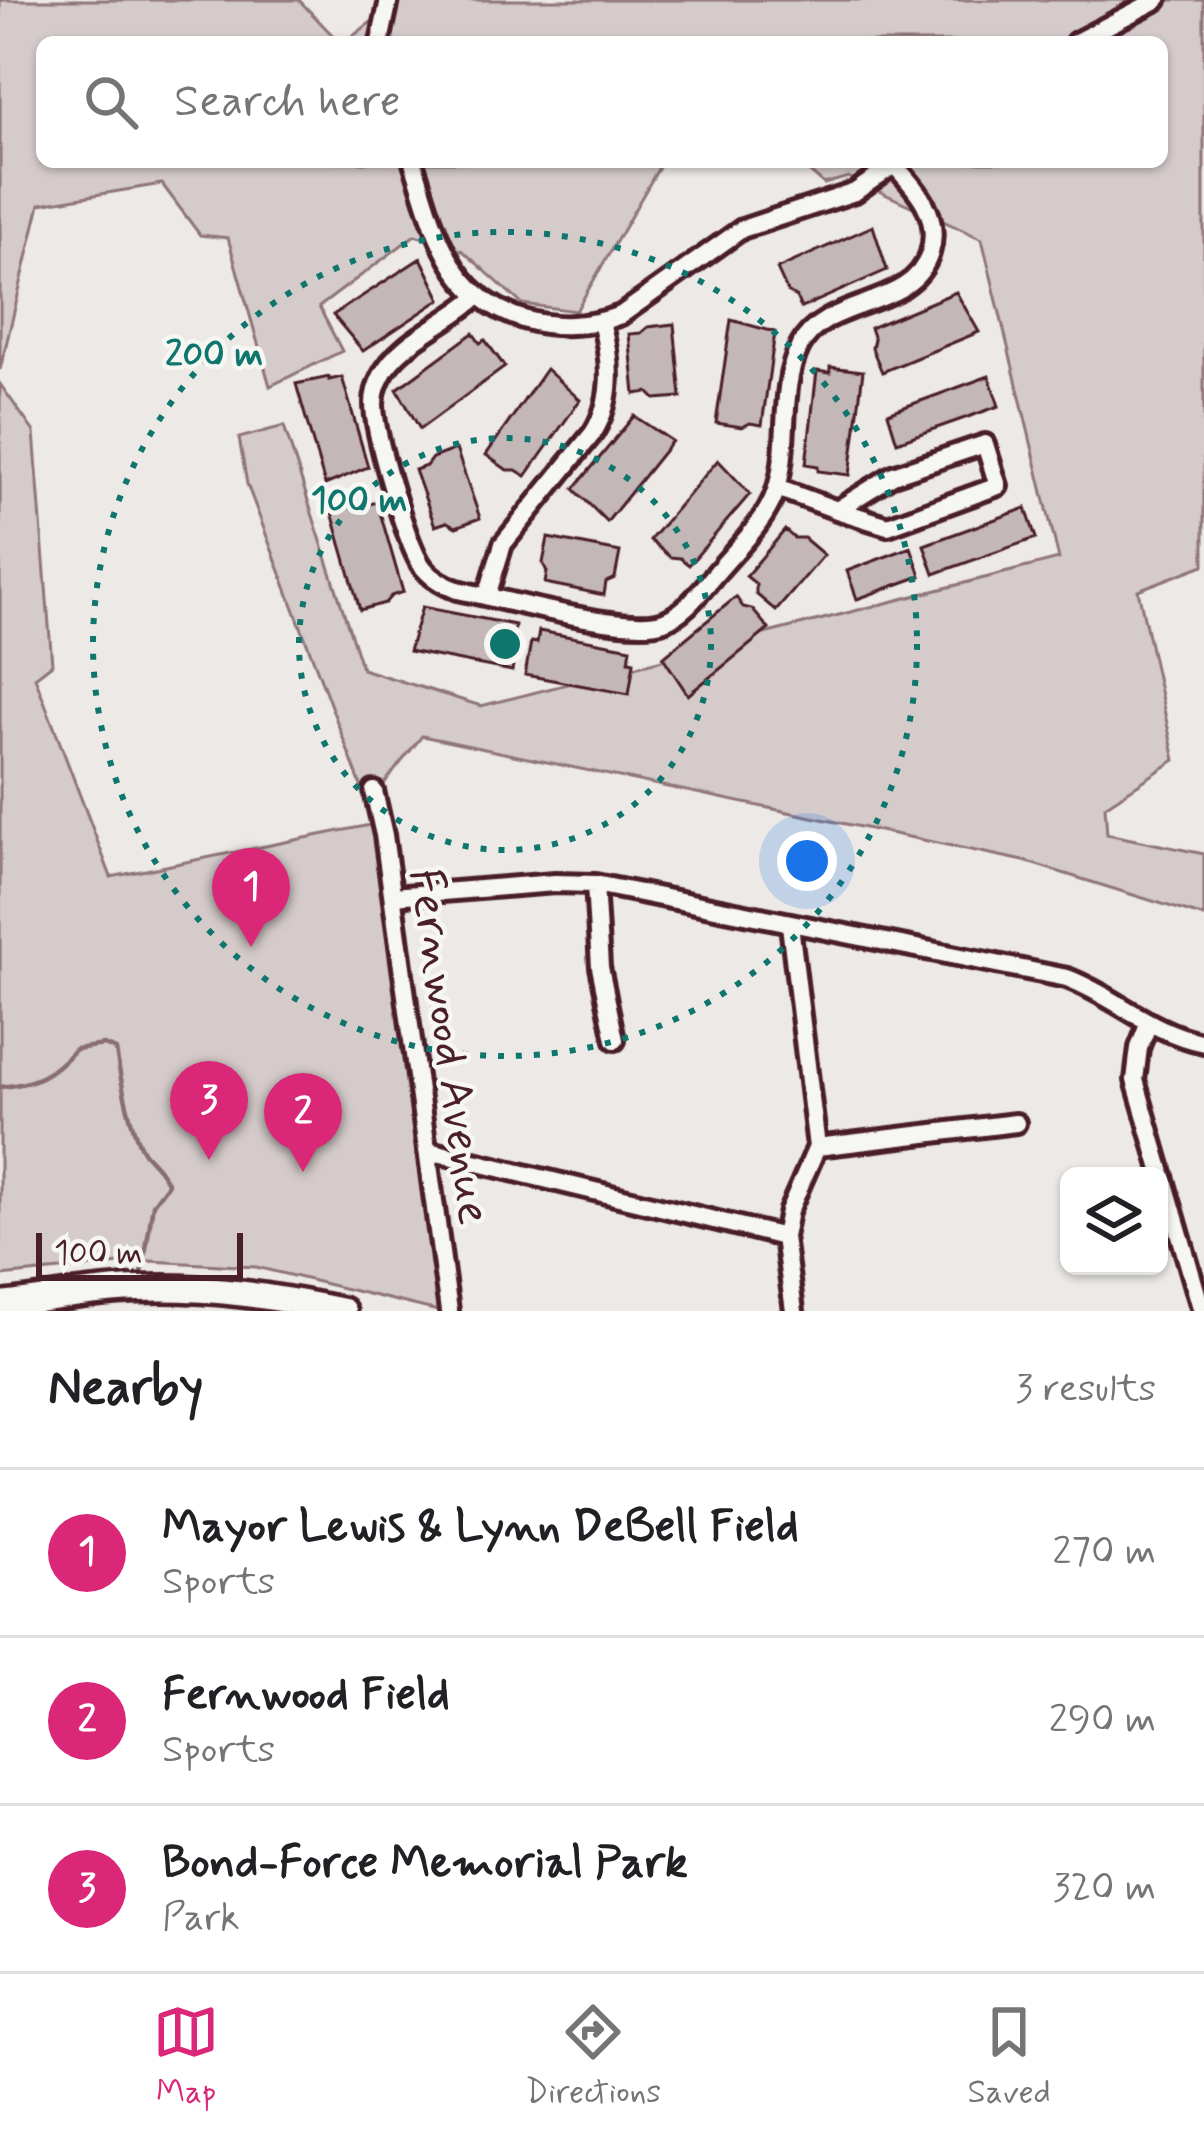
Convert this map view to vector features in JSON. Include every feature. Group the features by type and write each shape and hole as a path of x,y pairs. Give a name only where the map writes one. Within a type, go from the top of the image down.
{"main road":[{"path":"0,1305 144,1288 230,1291 343,1311"}],"street":[{"path":"381,36 388,0"},
{"path":"1088,36 1157,0"},
{"path":"415,168 448,258 479,295 504,312 539,324 568,326 601,322 636,306 742,229 855,191 890,168"},
{"path":"479,295 391,362 378,382 374,403 408,535 420,562 443,584 487,596 638,625 660,623 691,601 751,533 777,488 800,346 826,321 900,289 927,261 933,220 899,168"},
{"path":"487,596 503,544 599,423 609,357 601,322"},
{"path":"777,488 837,510 888,526 998,486 985,444 893,475 837,510"},
{"name":"Fernwood Avenue","path":"374,791 393,896 449,1311"},
{"path":"595,884 600,967 615,1040"},
{"path":"393,896 595,884 1067,978 1106,996 1148,1025 1204,1043"},
{"path":"790,925 818,1147 789,1211 784,1237 794,1311"},
{"path":"1148,1025 1135,1080 1202,1311"},
{"path":"818,1147 1016,1123"},
{"path":"429,1151 784,1237"}],"shaded area":[{"path":"0,0 299,0 333,36 36,36 36,168 659,168 576,311 522,304 463,251 415,235 319,307 342,351 270,386 228,238 200,235 162,184 40,204 0,370"},
{"path":"400,0 1204,0 1204,565 1138,590 1175,760 1105,806 1107,834 1204,854 1204,917 1024,861 422,736 368,804 247,484 239,438 284,426 362,669 481,706 1059,559 982,239 848,177 824,184 805,168 1168,168 1168,36 353,36"},
{"path":"0,384 34,432 52,664 35,677 111,877 375,824 438,1311 256,1267 150,1261 0,1276"}],"building":[{"path":"873,226 887,270 801,308 777,269"},
{"path":"421,258 441,299 363,351 333,315"},
{"path":"956,292 979,332 882,372 870,328"},
{"path":"731,320 775,332 762,425 716,423"},
{"path":"674,324 681,397 655,399 648,392 635,394 629,334"},
{"path":"473,333 480,343 485,340 505,367 420,429 397,389"},
{"path":"830,367 863,371 850,475 818,471 818,466 806,464 817,371 830,373"},
{"path":"546,369 580,400 526,476 486,455"},
{"path":"989,376 999,406 897,442 888,413"},
{"path":"342,377 368,467 325,485 296,384"},
{"path":"634,416 672,441 607,522 574,489"},
{"path":"456,449 480,518 456,527 447,522 435,526 415,470"},
{"path":"718,460 750,494 689,565 650,540"},
{"path":"377,502 403,592 360,610 331,509"},
{"path":"1026,508 1036,538 934,574 924,545"},
{"path":"785,530 824,555 776,611 756,594 756,584 746,576"},
{"path":"548,538 620,552 615,578 606,582 604,595 545,583"},
{"path":"911,547 921,576 857,599 847,571"},
{"path":"736,597 769,629 688,695 663,657"},
{"path":"422,607 515,625 512,671 409,651"},
{"path":"539,631 631,648 629,661 634,662 629,694 525,675 531,642 537,643"}],"waterway":[{"path":"0,1087 42,1077 75,1049 104,1045 116,1050 135,1134 168,1184 153,1204 141,1281"}],"place":[{"name":"Mayor Lewis & Lynn DeBell Field","path":"251,947"},
{"name":"Bond-Force Memorial Park","path":"209,1160"},
{"name":"Fernwood Field","path":"303,1172"}]}
